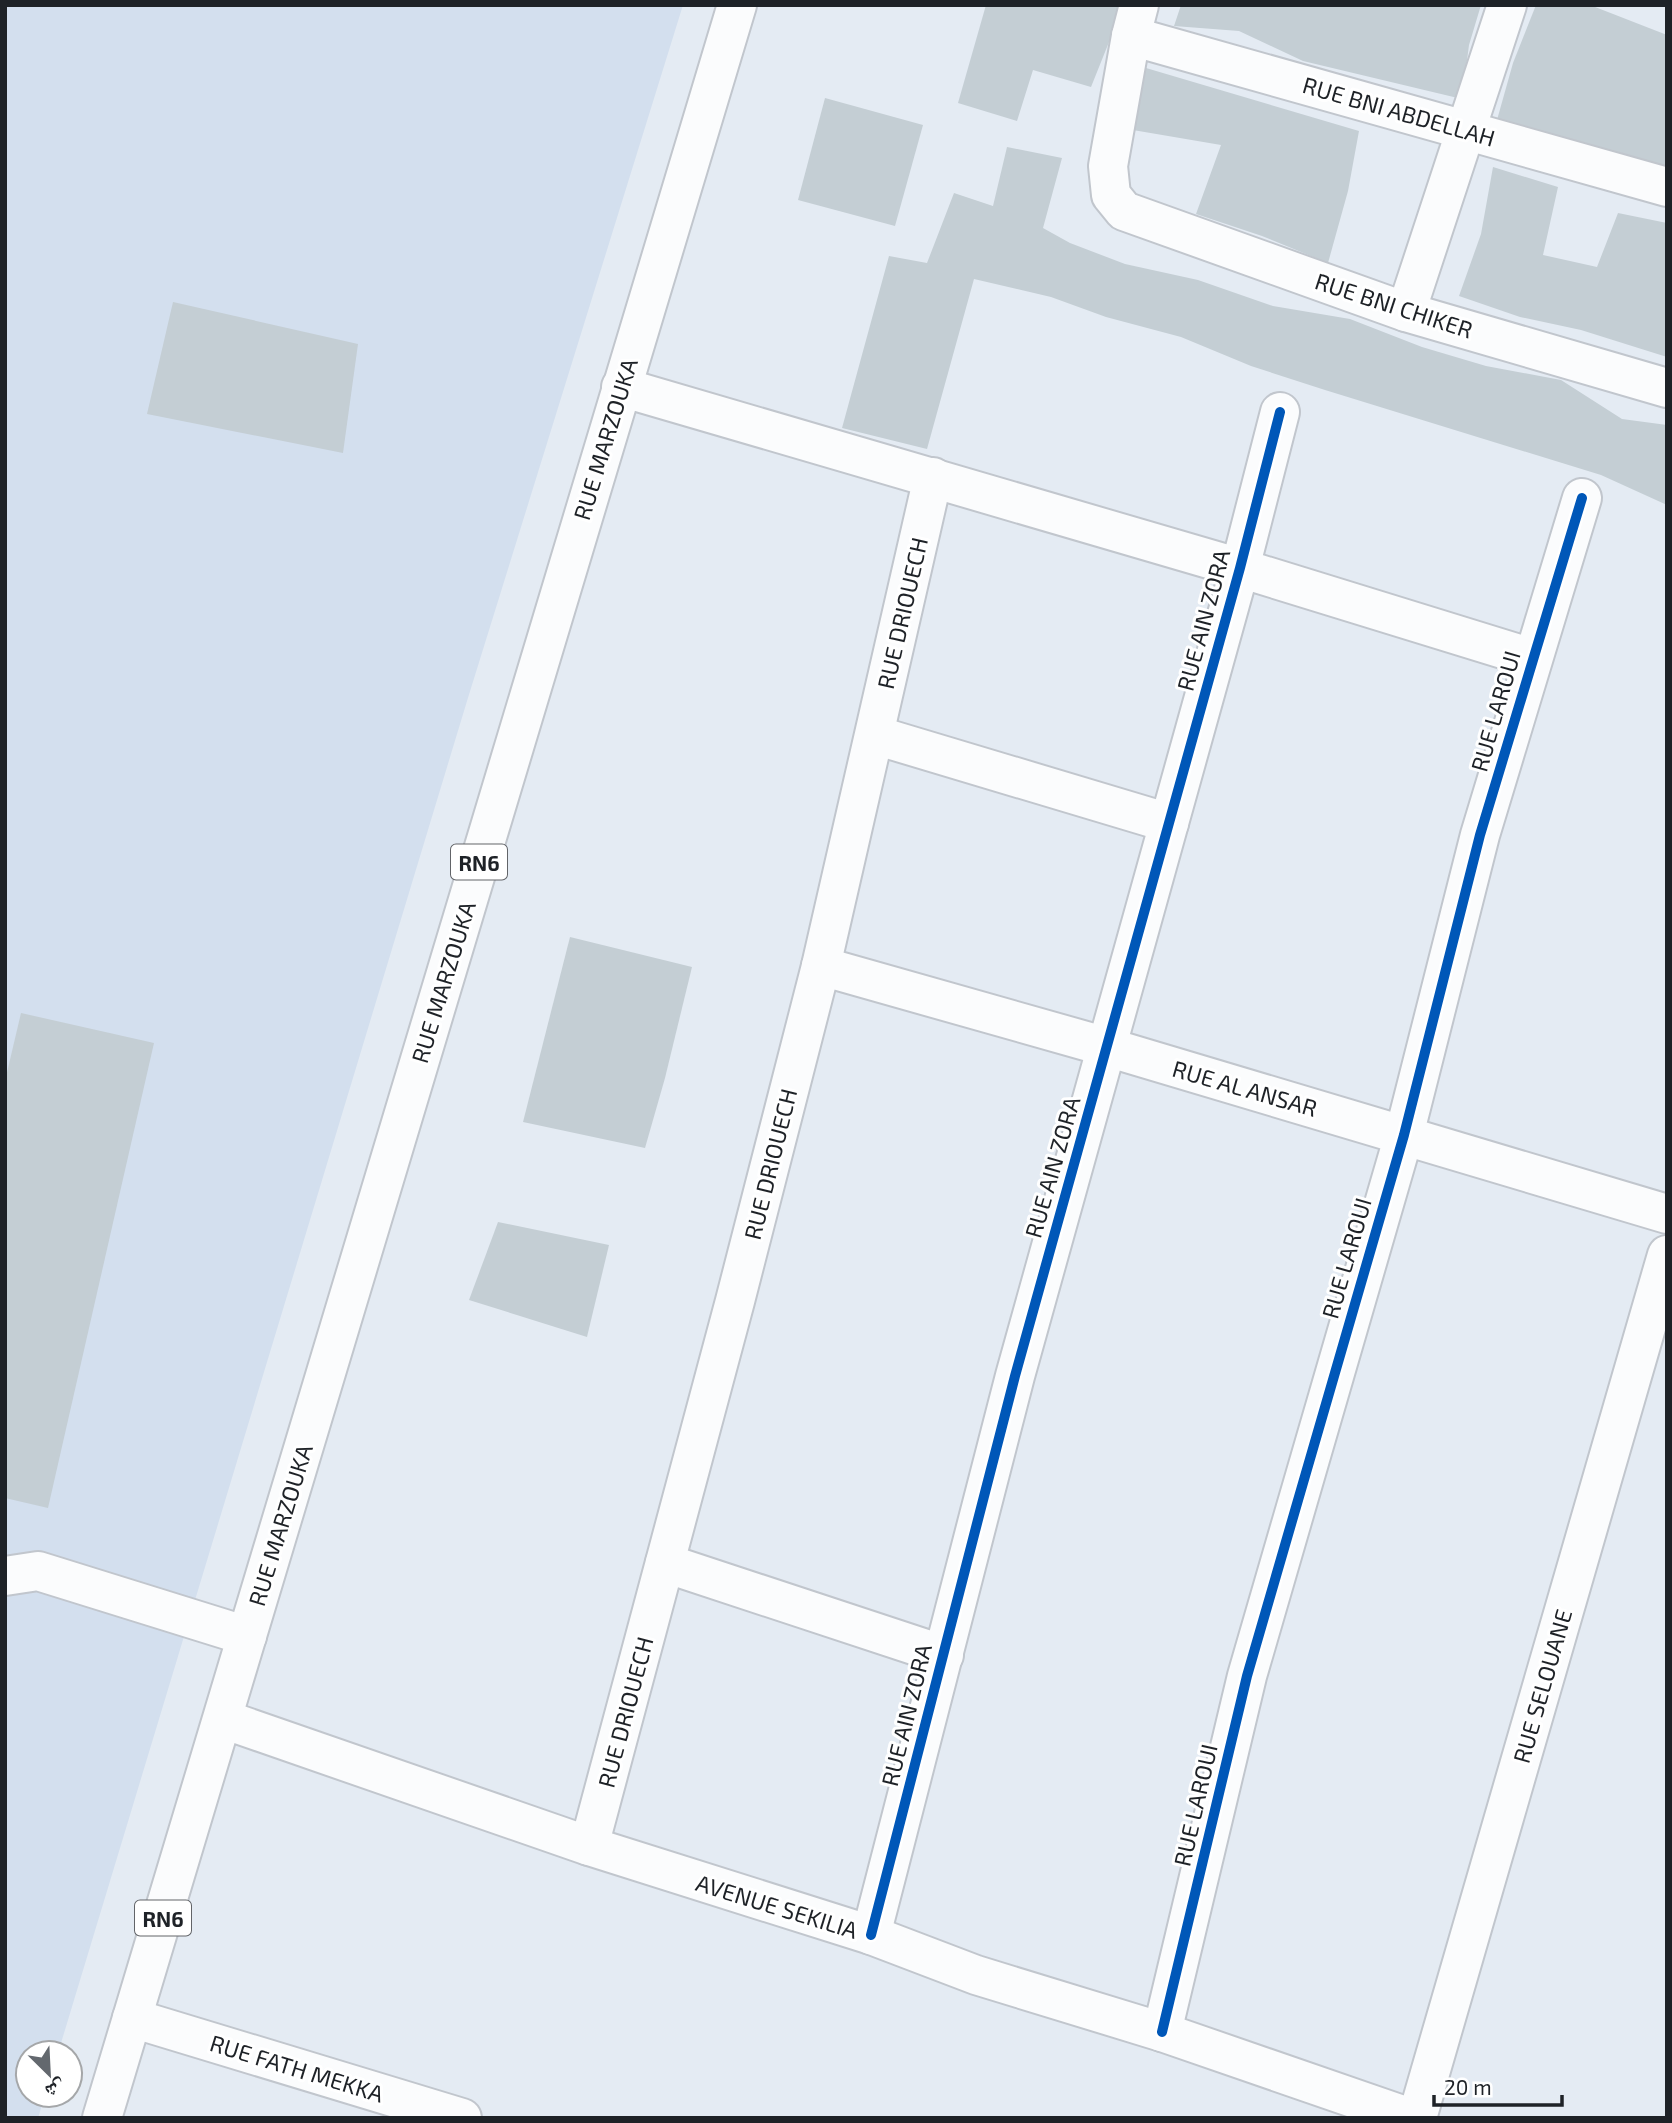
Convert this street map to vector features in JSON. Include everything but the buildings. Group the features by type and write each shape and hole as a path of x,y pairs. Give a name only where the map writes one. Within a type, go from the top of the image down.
{"street":[{"name":"RUE MARZOUKA","path":"223,1719 737,5"},
{"path":"1406,312 1507,5"},
{"name":"RUE BNI ABDELLAH","path":"1135,20 1467,130 1667,187"},
{"name":"RUE BNI CHIKER","path":"1135,20 1108,166 1111,195 1124,211 1406,312 1667,388"},
{"path":"621,387 1240,568 1532,658"},
{"name":"RUE AIN ZORA","path":"871,1935 1016,1376 1240,568 1280,412"},
{"name":"RUE DRIOUECH","path":"589,1846 821,966 933,477"},
{"name":"RUE LAROUI","path":"1162,2032 1247,1676 1404,1135 1480,835 1581,498"},
{"path":"875,735 1169,823"},
{"name":"RUE AL ANSAR","path":"821,966 1107,1047 1667,1214"},
{"name":"RUE SELOUANE","path":"1417,2118 1667,1255"},
{"path":"665,1563 943,1655"},
{"path":"5,1576 38,1570 247,1636"},
{"name":"AVENUE SEKILIA","path":"223,1719 589,1846 871,1935 976,1975 1162,2032 1411,2118"},
{"name":"RN6","path":"102,2118 223,1719"},
{"name":"RUE FATH MEKKA","path":"132,2018 462,2118"}],"shaded area":[{"path":"5,5 683,5 467,701 62,2039 14,2039 14,2109 41,2109 38,2118 5,2118"}],"cycle path":[{"path":"871,1935 1015,1376 1240,568 1280,412"},
{"path":"1162,2032 1247,1676 1404,1135 1480,835 1582,498"}]}
